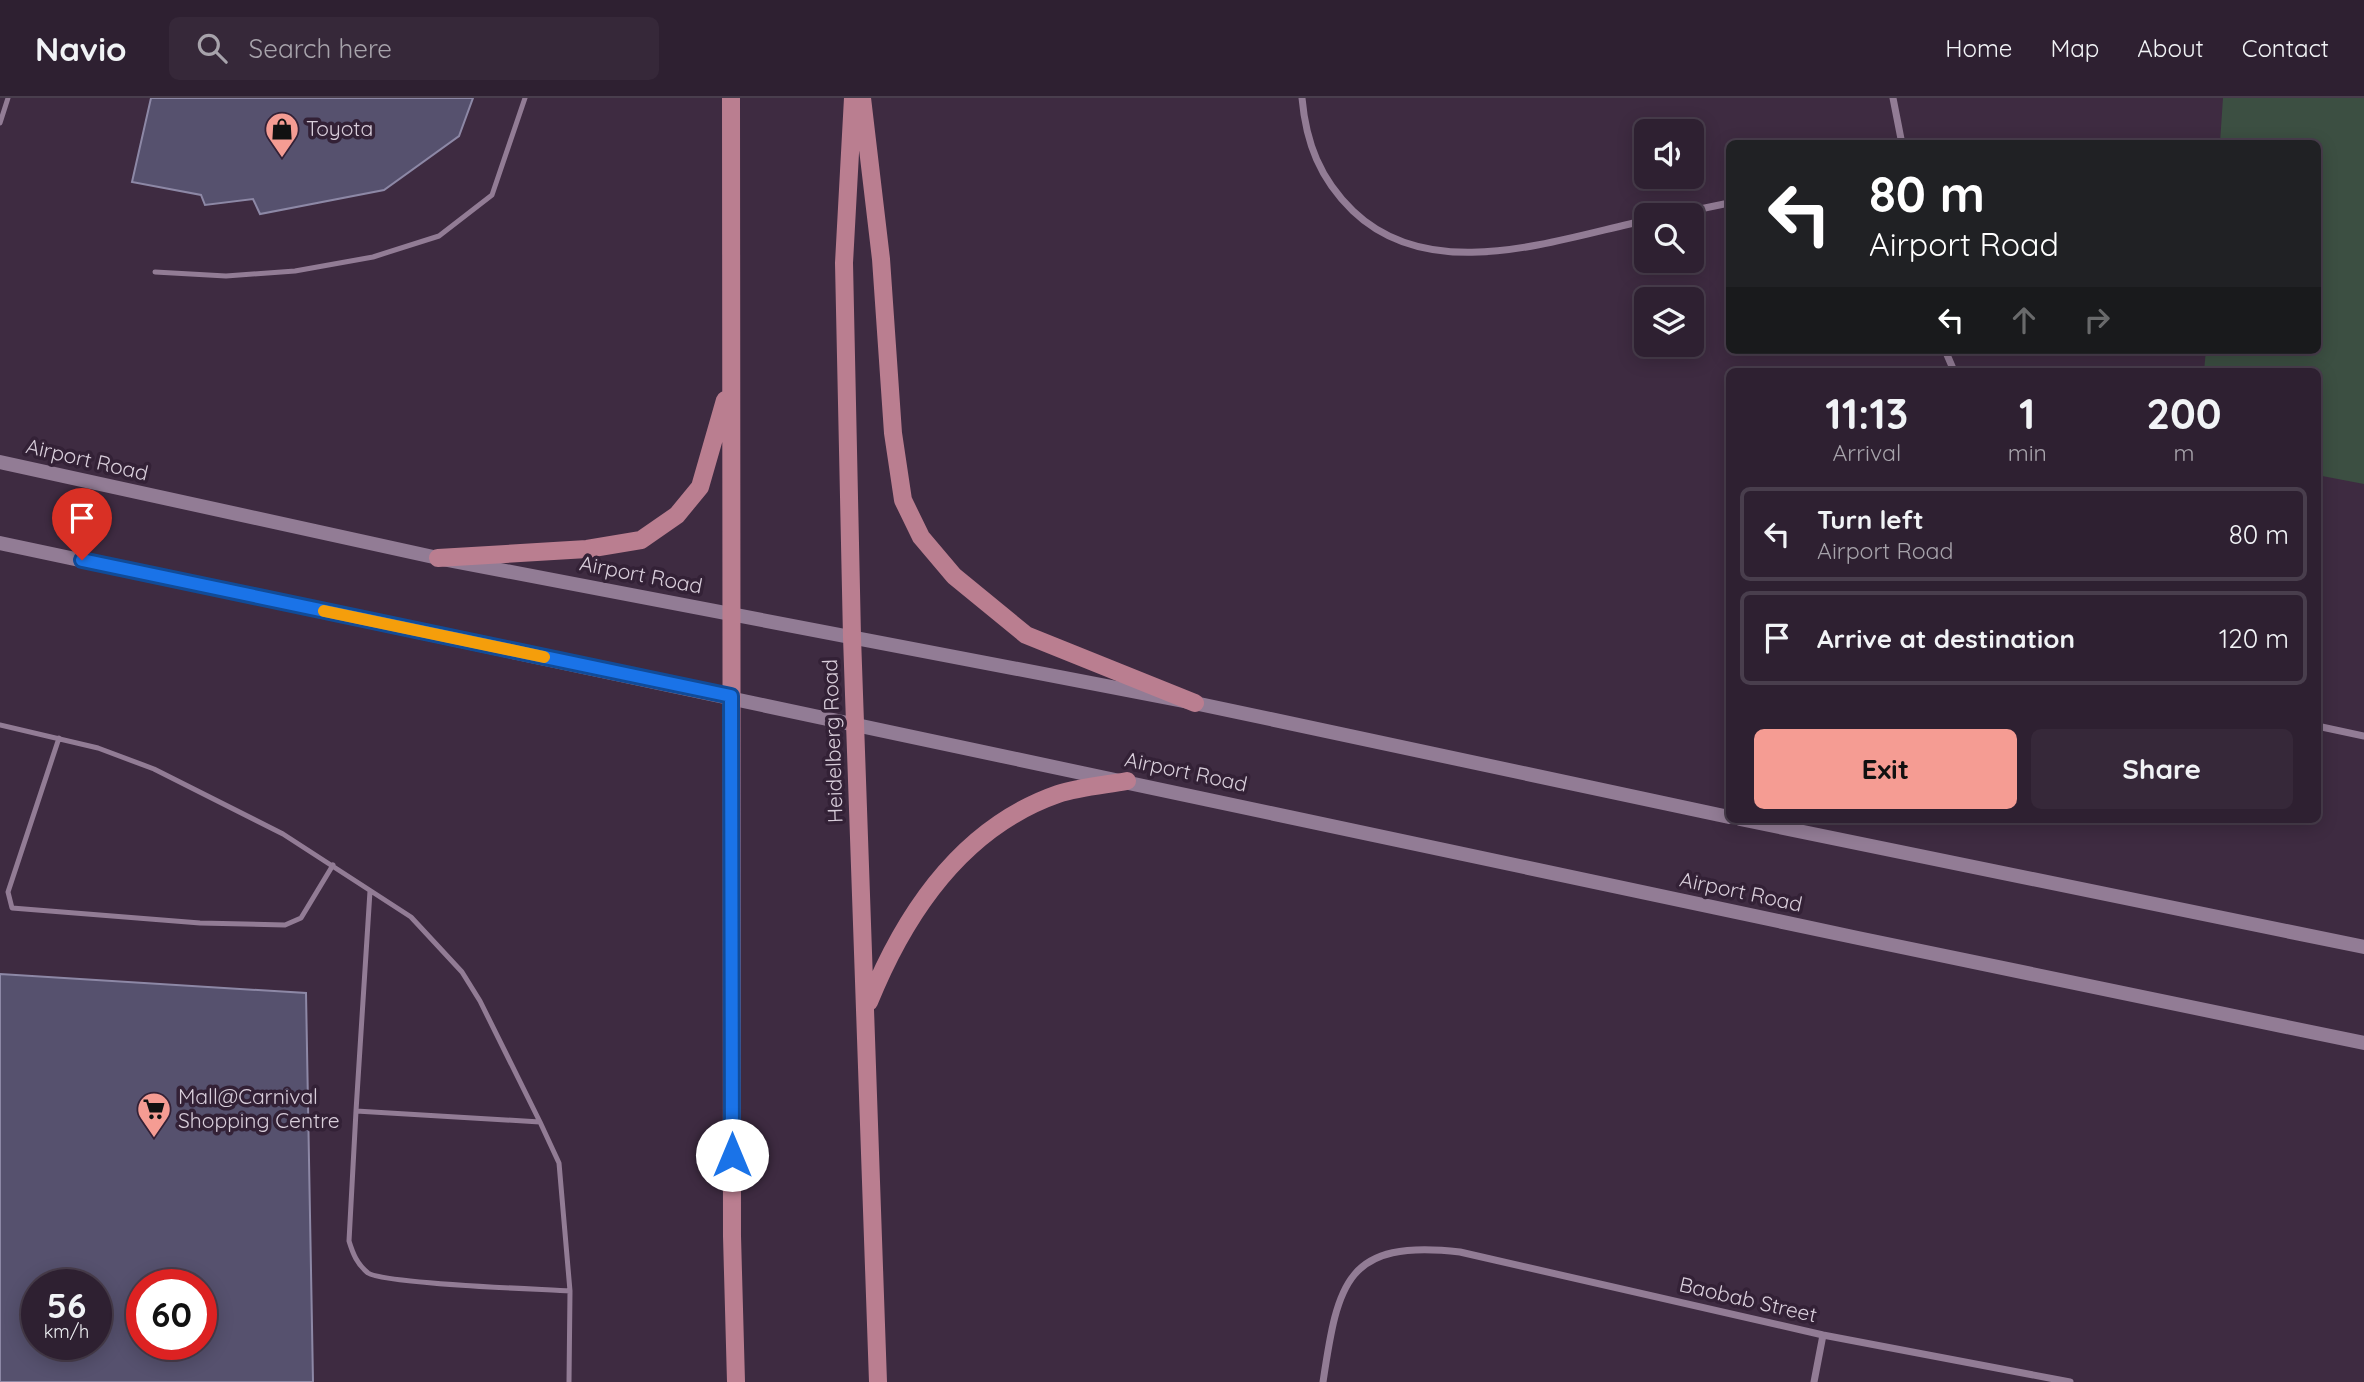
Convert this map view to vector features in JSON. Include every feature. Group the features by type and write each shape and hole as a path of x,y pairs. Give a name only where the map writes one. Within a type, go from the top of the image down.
{"main road":[{"path":"731,98 732,1236 736,1382"},
{"name":"Heidelberg Road","path":"853,98 844,263 852,637 878,1382"},
{"path":"862,98 881,259 893,433 903,500 921,537 954,576 1026,635 1195,703"},
{"path":"438,558 587,549 641,540 677,515 700,487 716,439 732,368"},
{"name":"Airport Road","path":"0,462 438,558 1195,703 1726,816"},
{"name":"Airport Road","path":"0,543 2364,1043"},
{"path":"866,1008 886,960 912,914 964,850 1005,820 1059,794 1127,781"},
{"path":"1760,823 2364,947"}],"street":[{"path":"1302,98 1305,132 1319,168 1335,194 1363,220 1388,237 1422,248 1468,252 1513,248 1634,223"},
{"path":"1893,98 1901,140"},
{"path":"1704,208 1726,204"},
{"path":"2321,727 2364,736"},
{"name":"Baobab Street","path":"1323,1382 1331,1329 1342,1291 1358,1267 1386,1253 1419,1247 1460,1252 1823,1335 2070,1382"},
{"path":"1814,1382 1823,1335"}],"lane":[{"path":"0,123 8,98"},
{"path":"155,272 226,276 295,271 373,257 439,236 492,195 526,98"},
{"path":"0,725 98,748 146,766 283,834 411,917 462,972 480,1001 559,1163 570,1291 569,1382"},
{"path":"59,738 8,892 12,908 200,923 285,925 301,918 333,865"},
{"path":"370,891 349,1241 354,1259 370,1275 454,1284 570,1291"},
{"path":"356,1111 540,1122"}],"green space":[{"path":"2223,98 2364,98 2364,484 2321,476 2321,368 2204,368 2206,354 2321,354 2321,140 2220,140"}],"building":[{"name":"Toyota","path":"151,98 473,98 459,136 384,190 260,214 253,199 205,205 201,195 132,182"},
{"name":"Mall@Carnival Shopping Centre","path":"0,974 306,993 313,1382 0,1382"}],"slow traffic":[{"path":"324,611 544,657"}],"place":[{"name":"Toyota","path":"282,159"},
{"name":"Mall@Carnival Shopping Centre","path":"154,1139"}],"route":[{"path":"82,560 731,696 732,1155"}]}
